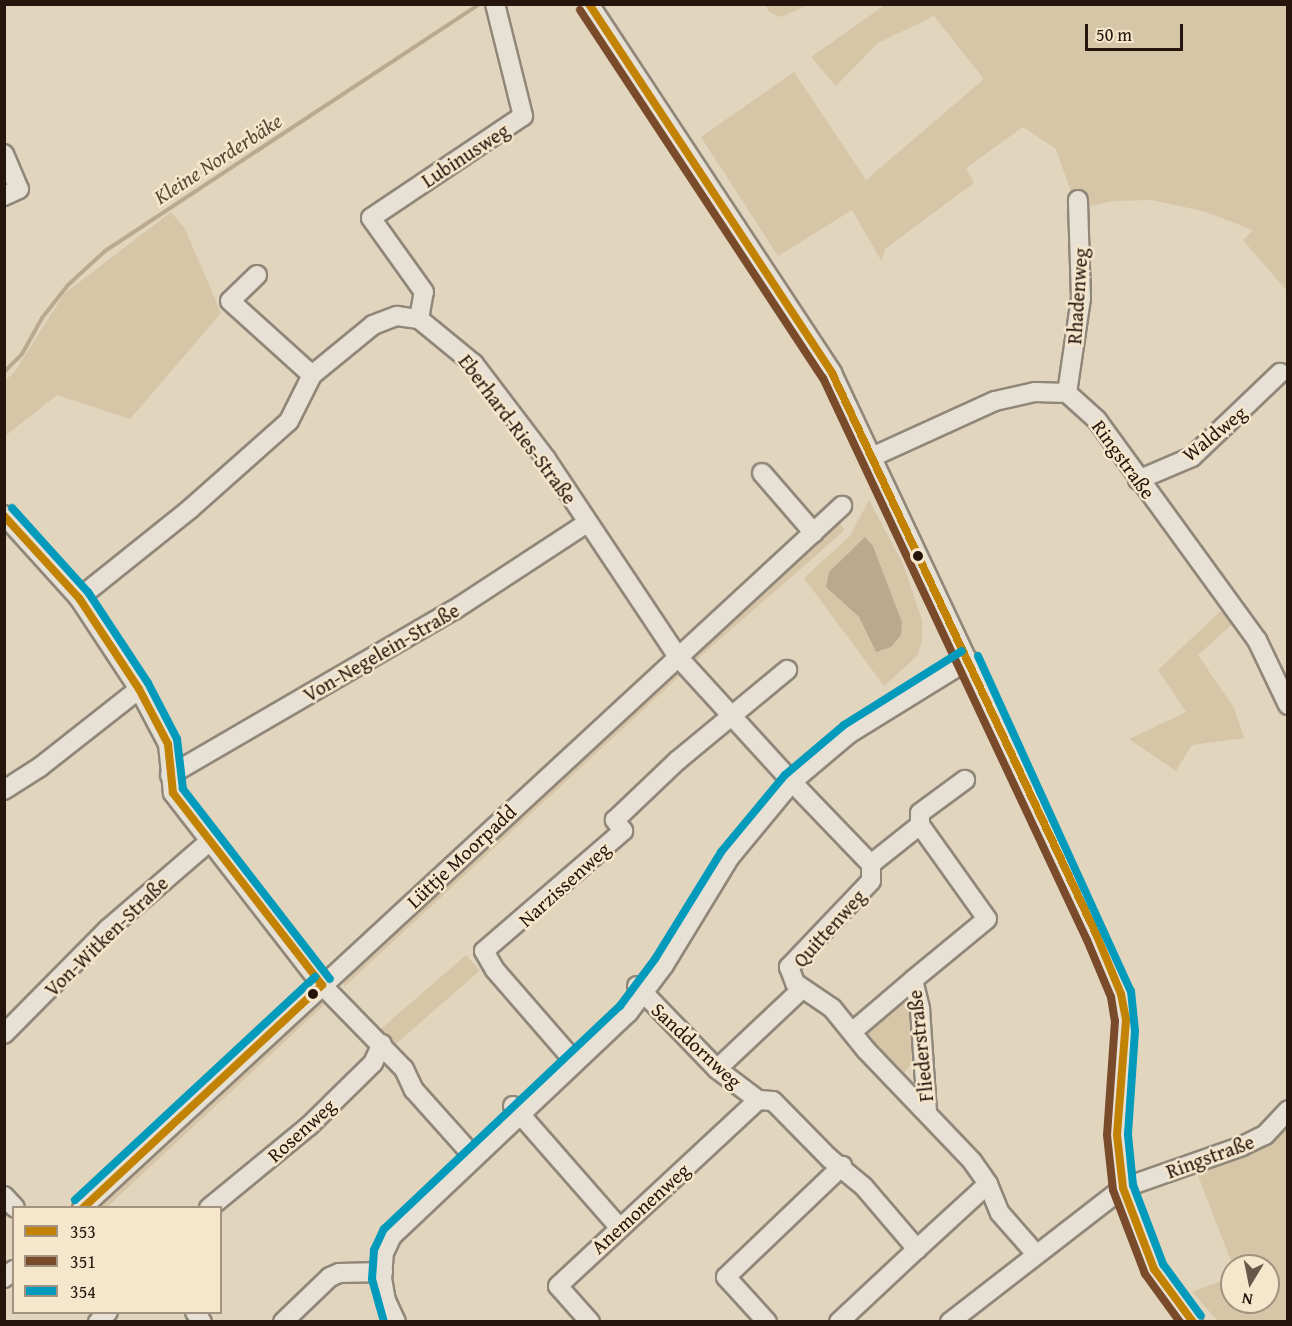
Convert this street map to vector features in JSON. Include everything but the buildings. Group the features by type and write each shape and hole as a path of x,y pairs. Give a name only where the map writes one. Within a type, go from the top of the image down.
{"street":[{"path":"589,4 815,345 874,460 968,660 1121,994 1125,1031 1117,1135 1123,1188 1154,1269 1193,1322"},
{"name":"Lubinusweg","path":"419,319 424,292 367,211 523,116 496,7"},
{"path":"4,154 19,189 4,196"},
{"name":"Rhadenweg","path":"1067,393 1081,298 1078,200"},
{"path":"257,275 230,302 312,375"},
{"path":"79,598 190,509 289,421 312,375 373,325 397,316 419,319"},
{"name":"Eberhard-Ries-Straße","path":"419,319 474,364 546,459 678,657 792,783"},
{"name":"Waldweg","path":"1138,480 1192,457 1280,373"},
{"path":"874,460 995,401 1035,392 1067,393"},
{"name":"Ringstraße","path":"1067,393 1097,420 1138,480 1257,640 1287,705"},
{"path":"762,474 814,532"},
{"name":"Lüttje Moorpadd","path":"84,1206 842,506"},
{"path":"4,515 79,598 139,689 168,744 173,793 322,985 382,1044 404,1069 414,1090 473,1156"},
{"name":"Von-Negelein-Straße","path":"170,775 454,610 587,523"},
{"path":"396,1322 386,1301 382,1272 384,1253 392,1236 473,1156 516,1109 575,1062 641,990 730,857 792,783 850,733 968,660"},
{"path":"731,716 787,670"},
{"path":"4,790 49,761 139,689"},
{"name":"Narzissenweg","path":"575,1062 495,970 484,951 623,831 615,820 731,716"},
{"path":"792,783 872,864 920,825 920,813 965,780"},
{"name":"Fliederstraße","path":"852,1032 987,919 920,825"},
{"name":"Von-Witken-Straße","path":"4,1034 108,929 210,841"},
{"name":"Quittenweg","path":"866,1050 832,1008 802,989 789,967 871,881 872,864"},
{"name":"Fliederstraße","path":"913,980 920,1009 927,1113"},
{"name":"Quittenweg","path":"717,1069 802,989"},
{"name":"Sanddornweg","path":"641,990 717,1069 758,1100 773,1101 842,1167 917,1249"},
{"name":"Rosenweg","path":"211,1206 309,1126 373,1063 382,1044"},
{"name":"Fliederstraße","path":"866,1050 972,1161 988,1184 1000,1213 1036,1254"},
{"name":"Anemonenweg","path":"590,1322 558,1286 758,1100"},
{"path":"516,1109 619,1227"},
{"name":"Ringstraße","path":"950,1322 1123,1188 1249,1143 1265,1135 1287,1110"},
{"path":"767,1322 726,1277 842,1167"},
{"path":"839,1322 988,1184"},
{"path":"283,1322 330,1277 382,1272"}],"shaded area":[{"path":"766,4 808,5 781,17 769,12"},
{"path":"885,5 1287,5 1287,291 1243,240 1253,230 1203,211 1151,200 1114,201 1084,207 1071,192 1056,149 1023,127 966,168 974,183 886,248 881,260 852,210 778,256 701,137 794,72 866,180 984,79 934,16 878,43 836,86 811,57"},
{"path":"171,212 185,229 221,313 130,419 57,395 5,436 5,380 13,374 64,294"},
{"path":"869,500 903,564 922,620 922,642 917,656 884,686 804,578 850,536","holes":["873,546 902,622 876,652 859,617 840,600"]},
{"path":"835,517 845,530 712,646 344,987 343,974"},
{"path":"865,537 873,546 902,622 901,635 891,647 876,652 859,617 826,587 829,572"},
{"path":"1225,607 1235,622 1198,655 1234,708 1244,738 1192,745 1176,771 1129,739 1186,712 1158,670"},
{"path":"466,955 480,971 394,1045 381,1029"},
{"path":"902,995 909,1002 912,1064 899,1078 860,1035"},
{"path":"319,997 325,1004 108,1206 92,1206"},
{"path":"1287,1121 1287,1321 1218,1321 1192,1292 1220,1282 1220,1314 1280,1314 1280,1254 1228,1254 1197,1173 1207,1170"}],"waterway":[{"name":"Kleine Norderbäke","path":"4,372 22,354 42,318 68,285 105,251 480,4"}],"transit line":[{"name":"353","path":"589,4 832,373 1097,936 1121,994 1126,1020 1117,1135 1123,1188 1154,1269 1193,1322"},
{"name":"351","path":"580,10 823,378 1087,940 1111,997 1115,1021 1107,1135 1113,1190 1145,1274 1180,1322"},
{"name":"354","path":"12,508 88,592 148,683 177,739 183,789 330,979"},
{"name":"353","path":"4,516 79,598 139,689 168,744 173,793 322,985"},
{"name":"354","path":"384,1322 372,1279 374,1250 384,1229 620,1006 655,959 721,852 785,775 844,725 962,651"},
{"name":"354","path":"978,656 1131,991 1135,1031 1128,1135 1133,1185 1163,1264 1201,1316"},
{"name":"354","path":"75,1200 315,977"},
{"name":"353","path":"85,1206 322,985"}]}
